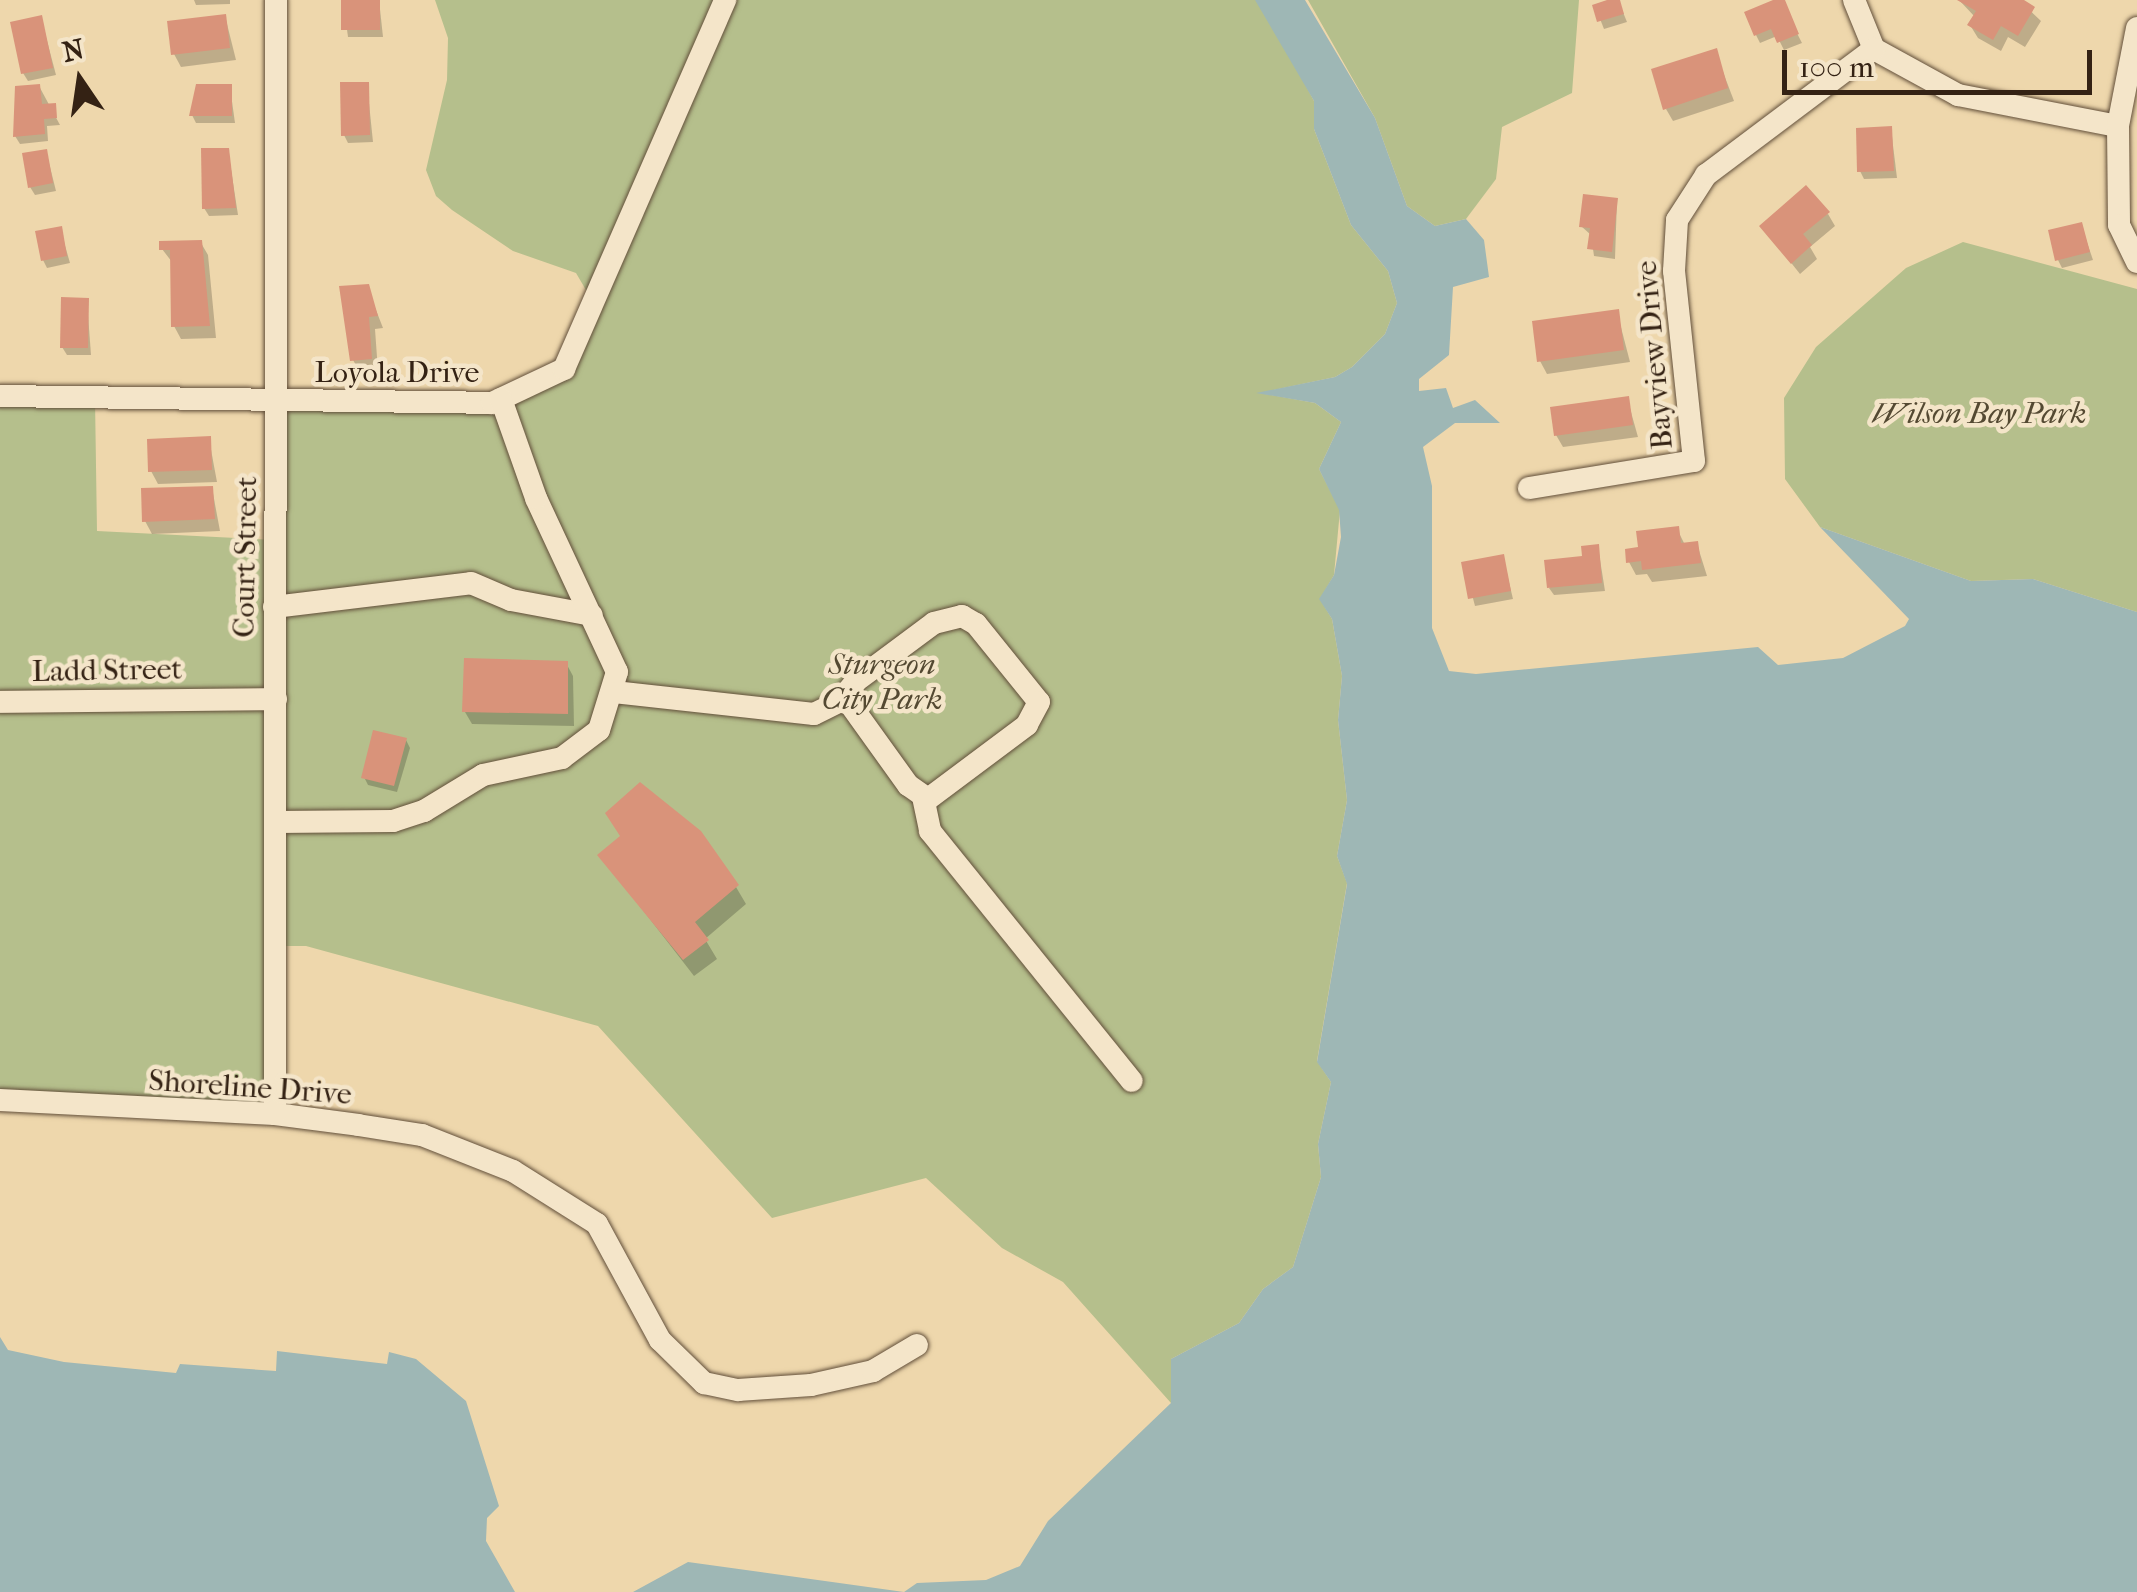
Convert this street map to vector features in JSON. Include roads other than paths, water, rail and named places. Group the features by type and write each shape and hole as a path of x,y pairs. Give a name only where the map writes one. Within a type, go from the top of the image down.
{"street":[{"name":"Court Street","path":"276,0 276,1114"},
{"name":"Loyola Drive","path":"0,396 278,404 501,399 564,369 724,0"},
{"path":"1854,0 1874,49 1958,94 2118,126"},
{"path":"2137,28 2118,126 2118,226 2137,262"},
{"name":"Bayview Drive","path":"1528,488 1694,461 1674,272 1677,220 1706,175 1874,49"},
{"path":"276,822 393,821 424,811 483,774 562,758 600,730 618,672 536,498 501,399"},
{"path":"274,607 471,583 511,600 592,615"},
{"path":"614,692 814,714 844,696 934,623 962,616 1032,689 1039,702 1027,724 940,794 923,798"},
{"path":"844,696 923,798 930,831 1132,1081"},
{"name":"Ladd Street","path":"0,702 276,698"},
{"name":"Shoreline Drive","path":"0,1100 276,1114 422,1135 513,1171 596,1224 660,1340 704,1383 738,1390 810,1386 874,1371 917,1345"}],"water":[{"path":"1255,0 1305,0 1375,118 1407,206 1435,226 1466,219 1484,240 1489,277 1453,287 1449,355 1419,379 1419,391 1446,388 1453,408 1475,400 1500,423 1455,423 1423,447 1432,486 1432,628 1449,671 1476,674 1758,647 1778,665 1843,658 1905,626 1909,619 1820,527 1971,581 2033,579 2137,612 2137,1592 904,1592 917,1583 986,1580 1020,1566 1048,1521 1171,1403 1171,1359 1239,1323 1263,1289 1293,1267 1321,1177 1318,1144 1331,1082 1317,1062 1347,884 1337,856 1347,800 1338,720 1342,676 1332,619 1319,599 1334,575 1341,537 1339,510 1319,469 1341,422 1315,403 1256,393 1335,377 1352,367 1385,334 1397,303 1388,271 1351,225 1314,129 1314,101"},
{"path":"0,1337 8,1350 64,1362 176,1373 180,1364 276,1371 277,1351 387,1364 389,1352 416,1359 466,1401 499,1506 487,1518 486,1541 515,1592 0,1592"},
{"path":"688,1562 904,1592 633,1592"}],"park label":[{"name":"Wilson Bay Park","path":"1979,414"},
{"name":"Sturgeon City Park","path":"882,682"}]}
